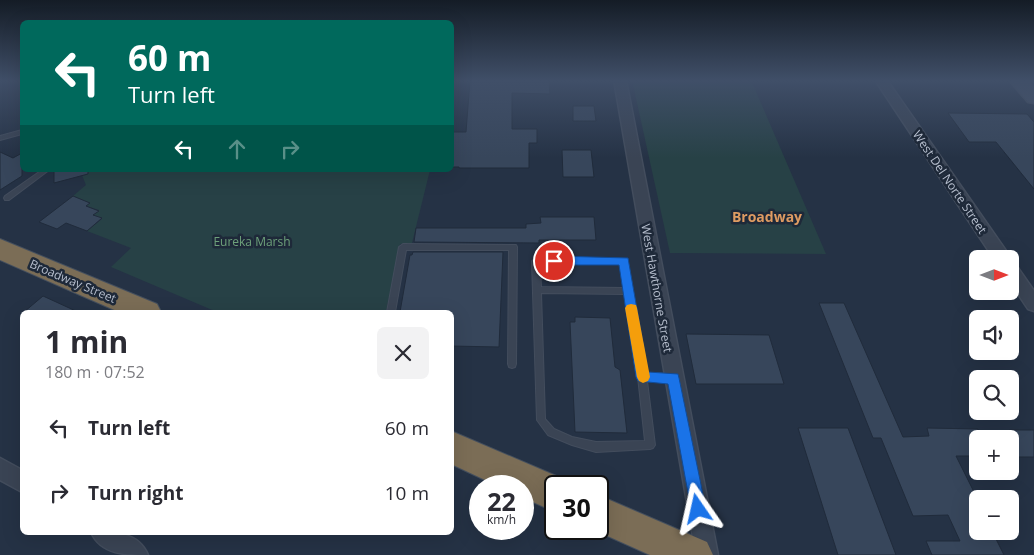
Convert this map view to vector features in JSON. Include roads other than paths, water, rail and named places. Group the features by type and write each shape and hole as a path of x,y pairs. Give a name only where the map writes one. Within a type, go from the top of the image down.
{"highway":[{"name":"Broadway Street","path":"0,249 142,310"},
{"path":"454,448 544,489"},
{"path":"609,518 694,555"}],"street":[{"name":"West Hawthorne Street","path":"625,106 706,555"},
{"name":"West Del Norte Street","path":"899,106 997,250"},
{"path":"1019,282 1034,304"},
{"path":"0,468 20,481"},
{"path":"107,535 137,555"}],"lane":[{"path":"0,138 20,133"},
{"path":"7,198 43,172"},
{"path":"391,310 402,247 513,247 512,364"},
{"path":"536,261 624,261 629,291 650,445 596,447 572,441 551,432 541,420 536,261"},
{"path":"537,290 629,291"},
{"path":"642,377 673,378"}],"district":[{"name":"Broadway","path":"767,216"}],"park label":[{"name":"Eureka Marsh","path":"252,241"}]}
